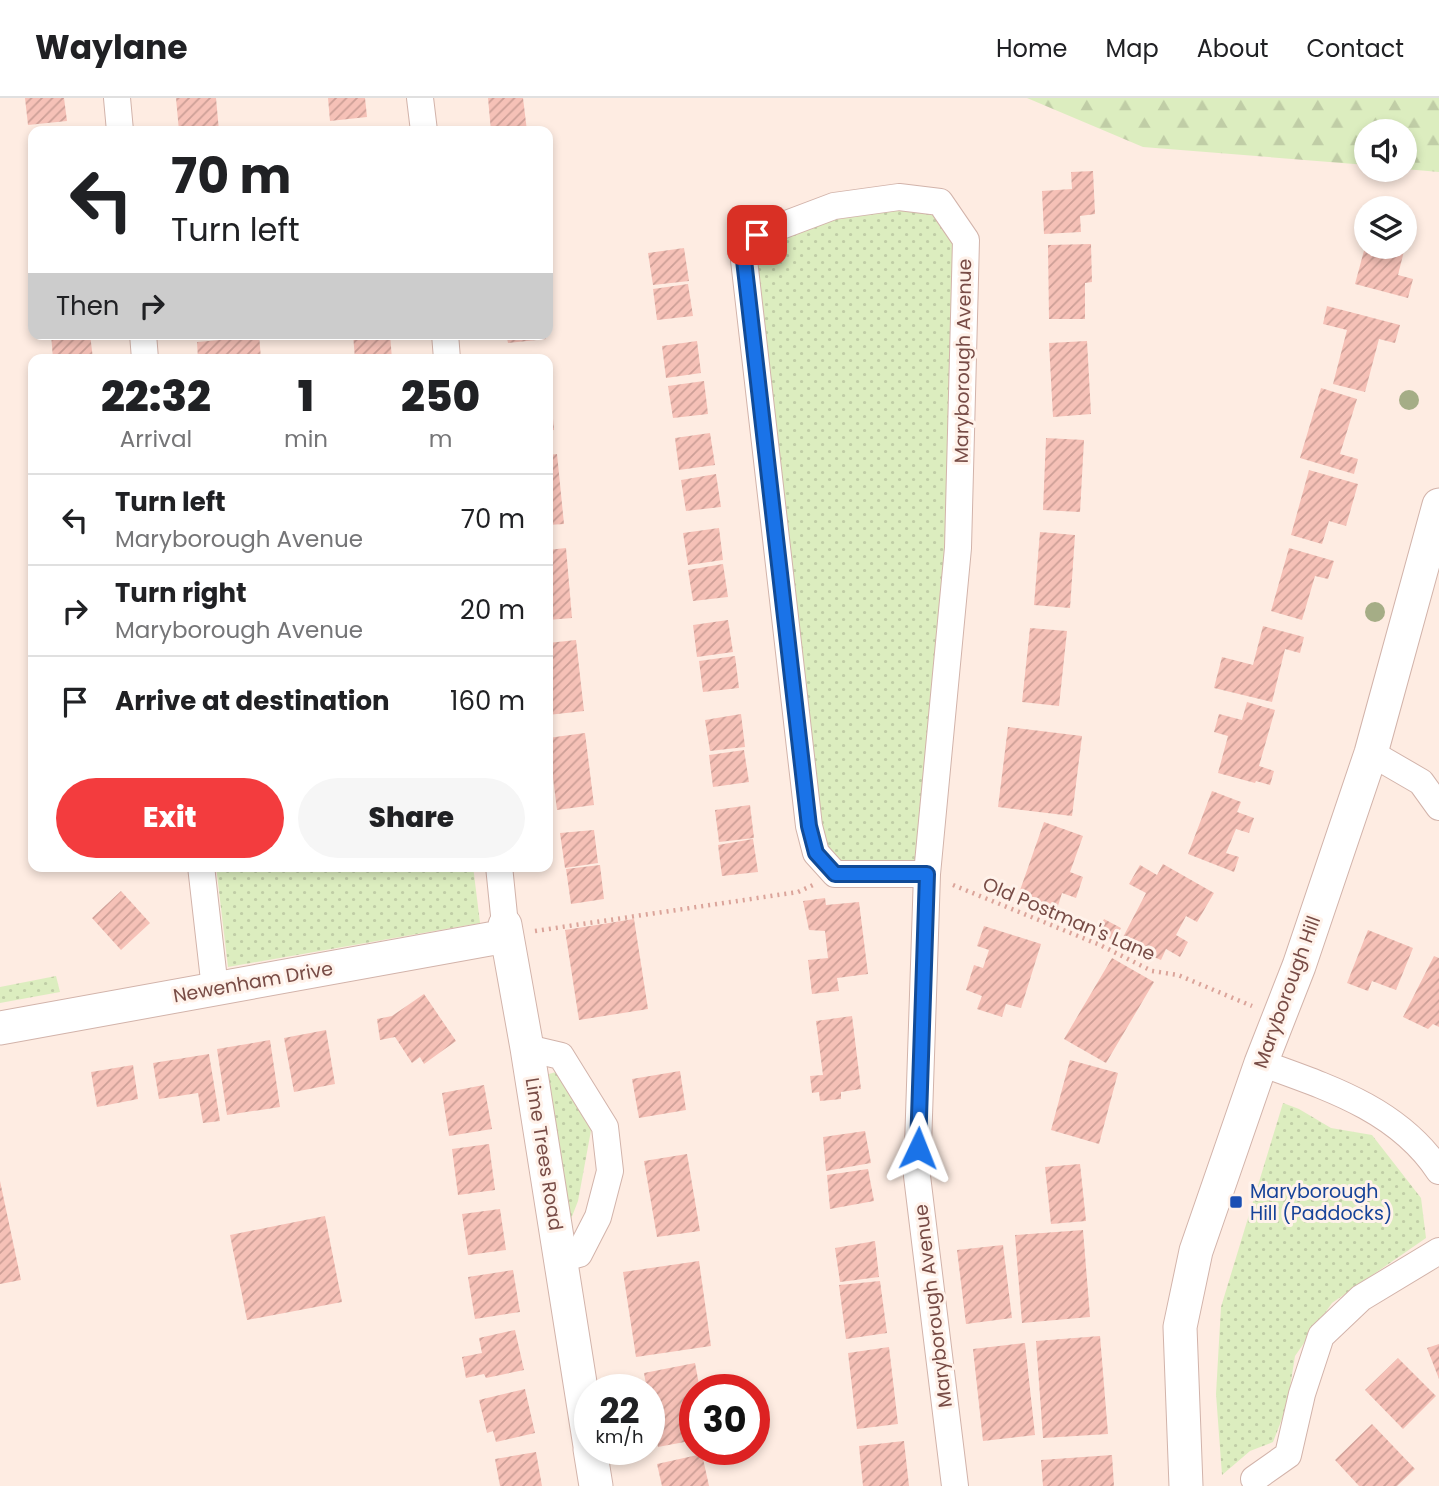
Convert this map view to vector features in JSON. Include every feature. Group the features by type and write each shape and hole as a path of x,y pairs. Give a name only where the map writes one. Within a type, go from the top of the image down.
{"street":[{"path":"117,98 120,126"},
{"path":"420,98 423,126"},
{"name":"Maryborough Avenue","path":"835,874 816,853 809,826 744,260 757,235 834,206 899,197 940,202 966,240 958,548 927,874 917,1176 955,1486"},
{"name":"Maryborough Hill","path":"1186,1486 1180,1327 1196,1251 1261,1063 1303,953 1371,753 1439,505"},
{"path":"1371,753 1421,782 1439,807"},
{"path":"202,872 215,989"},
{"path":"500,872 505,930"},
{"path":"835,874 927,874"},
{"name":"Newenham Drive","path":"0,1028 215,989 505,930"},
{"name":"Lime Trees Road","path":"505,930 527,1048 578,1374"},
{"name":"Lime Trees Road","path":"527,1048 561,1056 605,1127 610,1171 598,1217 579,1254 560,1259"},
{"path":"1261,1063 1331,1089 1396,1124 1428,1155 1439,1171"},
{"path":"1254,1479 1287,1455 1301,1394 1321,1336 1361,1298 1439,1251"},
{"name":"Lime Trees Road","path":"593,1465 596,1486"}],"path":[{"path":"505,930 798,892 835,874"},
{"name":"Old Postman's Lane","path":"927,874 1100,946 1152,971 1178,975 1279,1017"}],"green space":[{"path":"1027,98 1439,98 1439,172 1417,170 1417,119 1354,119 1354,164 1143,147"},
{"path":"925,200 965,251 927,874 835,874 816,853 744,260 757,235"},
{"path":"217,872 474,872 480,923 228,967"},
{"path":"56,976 60,992 0,1003 0,987"},
{"path":"556,1072 592,1125 578,1201 571,1219 565,1221 542,1076"},
{"path":"1283,1103 1331,1128 1372,1135 1421,1198 1426,1238 1332,1303 1295,1356 1287,1406 1273,1442 1250,1451 1222,1475 1216,1394 1221,1307"}],"building":[{"path":"25,98 64,98 67,121 28,125"},
{"path":"176,98 216,98 219,126 179,126"},
{"path":"328,98 365,98 367,117 330,121"},
{"path":"488,98 523,98 526,126 491,126"},
{"path":"1093,171 1095,214 1080,216 1081,232 1044,234 1042,191 1072,189 1071,172"},
{"path":"1091,244 1092,282 1085,283 1085,319 1049,319 1048,245"},
{"path":"684,248 689,281 653,285 648,253"},
{"path":"1362,259 1402,259 1398,275 1413,279 1408,298 1355,284"},
{"path":"688,284 693,316 657,320 653,289"},
{"path":"1327,306 1400,325 1395,343 1379,339 1365,392 1333,384 1347,330 1323,324"},
{"path":"51,340 91,340 92,354 53,354"},
{"path":"259,340 261,354 198,354 197,342"},
{"path":"353,340 390,340 392,354 355,354"},
{"path":"507,340 536,340 508,343"},
{"path":"697,341 701,373 666,378 662,346"},
{"path":"1087,341 1091,414 1053,417 1049,343"},
{"path":"704,381 708,414 673,418 668,386"},
{"path":"1321,388 1357,399 1340,454 1358,459 1354,474 1300,458"},
{"path":"710,433 715,465 679,470 675,438"},
{"path":"1046,438 1084,440 1080,512 1043,510"},
{"path":"553,454 557,454 564,524 553,525"},
{"path":"1309,470 1358,484 1346,526 1329,521 1322,544 1291,535"},
{"path":"716,474 721,507 686,511 681,480"},
{"path":"719,528 723,560 688,565 683,533"},
{"path":"1040,532 1075,535 1070,608 1034,605"},
{"path":"566,548 572,618 553,620 553,549"},
{"path":"1289,548 1334,561 1328,579 1315,576 1302,620 1271,611"},
{"path":"723,564 728,597 693,601 688,570"},
{"path":"728,620 733,652 697,657 693,625"},
{"path":"1263,626 1304,637 1300,653 1285,649 1272,702 1214,688 1222,657 1253,665"},
{"path":"1030,628 1067,631 1059,706 1022,702"},
{"path":"576,640 584,711 553,714 553,642"},
{"path":"735,656 739,688 703,692 699,661"},
{"path":"1247,702 1275,710 1259,766 1274,771 1270,785 1218,773 1228,736 1214,732 1219,714 1242,720"},
{"path":"741,714 745,747 710,751 705,720"},
{"path":"1008,727 1082,736 1072,816 998,807"},
{"path":"585,733 594,805 557,810 553,778 553,737"},
{"path":"744,750 749,782 713,787 709,755"},
{"path":"1212,791 1241,802 1237,812 1254,818 1249,833 1236,829 1226,853 1239,857 1234,872 1188,854"},
{"path":"750,805 754,838 719,842 715,810"},
{"path":"1044,822 1083,836 1070,872 1083,877 1076,898 1062,893 1057,909 1018,896"},
{"path":"594,830 598,863 565,868 560,833"},
{"path":"753,839 758,872 722,876 718,845"},
{"path":"1163,864 1214,893 1197,922 1186,916 1176,935 1188,942 1180,957 1166,949 1161,960 1120,943 1146,893 1129,884 1140,865 1157,875"},
{"path":"600,865 604,899 571,904 566,869"},
{"path":"121,891 150,923 121,950 92,918"},
{"path":"825,898 826,905 859,902 868,974 837,978 839,991 812,994 808,960 828,958 825,931 809,930 803,901"},
{"path":"634,919 648,1009 579,1020 565,930"},
{"path":"1104,919 1121,928 1114,941 1097,932"},
{"path":"984,926 1041,944 1021,1008 1006,1004 1002,1017 977,1009 982,996 966,990 974,965 983,968 989,950 977,946"},
{"path":"1368,930 1413,948 1396,990 1372,981 1368,991 1347,983"},
{"path":"1434,956 1439,958 1439,1027 1433,1024 1428,1029 1403,1017"},
{"path":"1112,958 1154,982 1106,1063 1064,1039"},
{"path":"424,994 456,1041 424,1064 420,1057 412,1063 395,1037 380,1040 377,1019 392,1016"},
{"path":"852,1016 861,1089 841,1092 841,1099 820,1101 819,1092 812,1093 810,1076 823,1075 816,1021"},
{"path":"326,1030 335,1084 294,1092 284,1038"},
{"path":"270,1040 280,1107 227,1115 217,1049"},
{"path":"209,1054 220,1121 203,1123 198,1093 159,1099 153,1063"},
{"path":"1070,1060 1118,1073 1099,1144 1051,1130"},
{"path":"133,1065 138,1099 97,1107 91,1072"},
{"path":"680,1071 686,1110 639,1118 632,1079"},
{"path":"484,1085 492,1129 449,1136 442,1093"},
{"path":"865,1131 871,1163 826,1171 823,1137"},
{"path":"489,1144 495,1190 458,1195 452,1149"},
{"path":"687,1154 700,1231 657,1237 644,1161"},
{"path":"1080,1164 1086,1221 1051,1224 1045,1167"},
{"path":"868,1169 874,1201 830,1209 827,1175"},
{"path":"0,1181 21,1280 0,1284"},
{"path":"500,1209 506,1250 468,1255 462,1214"},
{"path":"325,1216 342,1302 247,1320 230,1235"},
{"path":"1083,1230 1090,1317 1022,1323 1015,1235"},
{"path":"875,1241 879,1277 840,1282 835,1248"},
{"path":"1003,1245 1012,1318 966,1324 957,1250"},
{"path":"699,1261 711,1346 636,1357 623,1272"},
{"path":"513,1270 520,1312 475,1319 468,1277"},
{"path":"880,1281 887,1333 846,1339 839,1285"},
{"path":"515,1330 524,1370 486,1378 484,1374 466,1378 462,1357 482,1353 479,1338"},
{"path":"1100,1336 1108,1434 1043,1438 1036,1341"},
{"path":"1025,1343 1035,1435 983,1441 973,1349"},
{"path":"1439,1344 1439,1379 1427,1348"},
{"path":"889,1347 898,1424 857,1429 848,1353"},
{"path":"1398,1358 1436,1396 1403,1429 1365,1390"},
{"path":"695,1363 697,1374 679,1374 679,1443 665,1446 665,1374 644,1373"},
{"path":"525,1389 535,1433 496,1442 493,1431 487,1433 479,1400"},
{"path":"1372,1424 1415,1469 1397,1486 1359,1486 1335,1460"},
{"path":"904,1441 909,1486 863,1486 859,1446"},
{"path":"536,1452 542,1486 500,1486 495,1459"},
{"path":"1112,1455 1114,1486 1043,1486 1041,1460"},
{"path":"679,1459 679,1465 704,1465 709,1486 662,1486 657,1465 665,1465 665,1462"}],"place":[{"name":"Maryborough Hill (Paddocks)","path":"1236,1202"}],"route":[{"path":"757,235 744,260 809,826 816,853 835,874 927,874 918,1148"}]}
